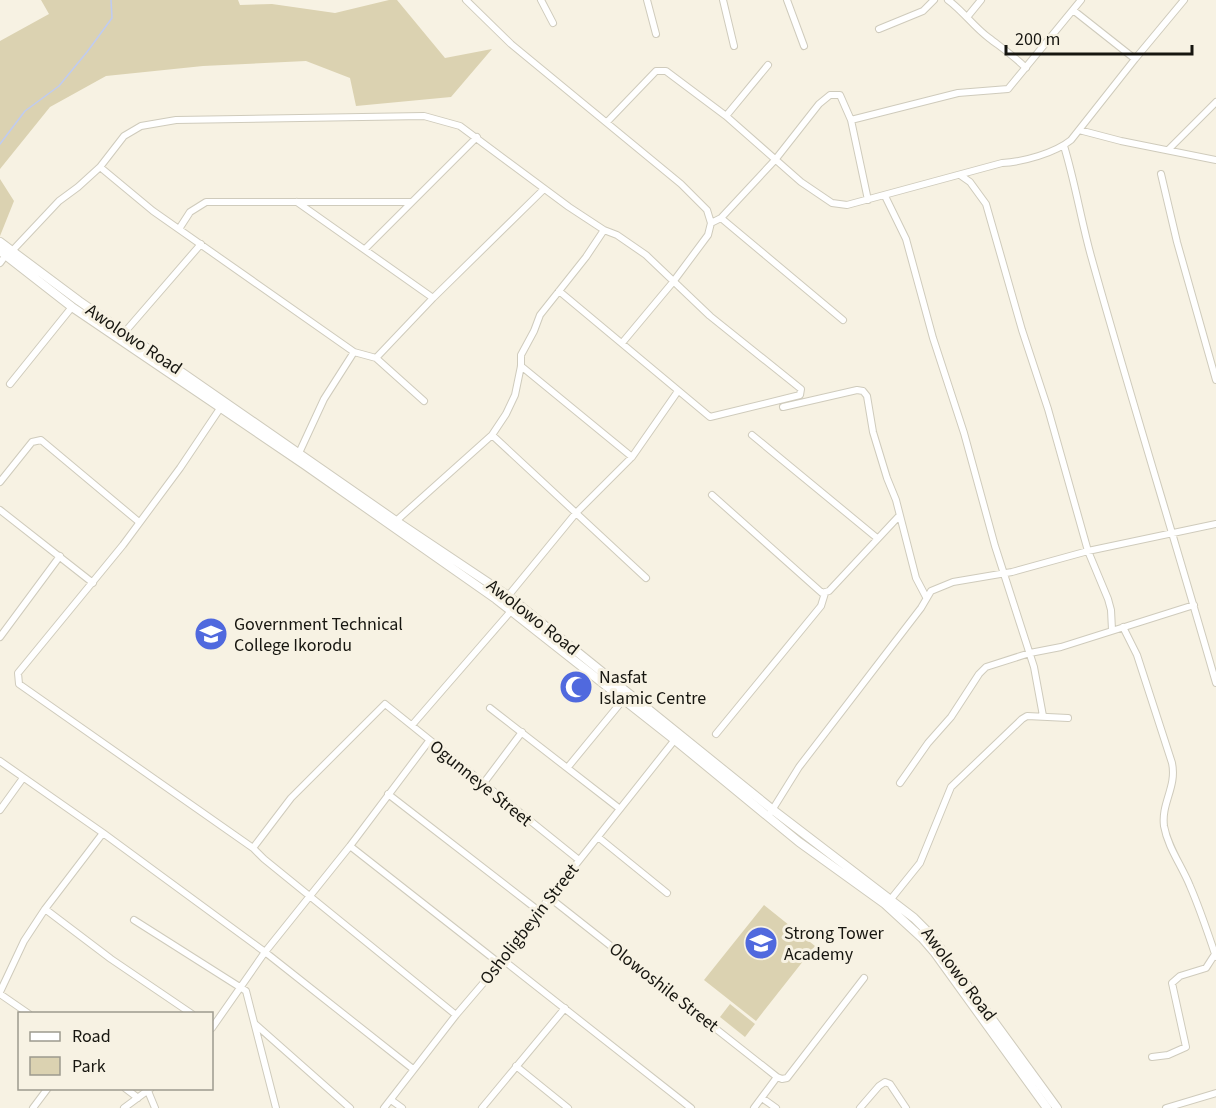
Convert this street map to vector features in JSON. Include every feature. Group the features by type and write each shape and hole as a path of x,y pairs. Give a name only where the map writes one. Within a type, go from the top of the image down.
{"main road":[{"name":"Awolowo Road","path":"0,242 6,252 72,307 508,596 771,813 891,899 928,932 1057,1108"},
{"name":"Awolowo Road","path":"6,252 299,453 511,610 623,700 677,737"},
{"name":"Awolowo Road","path":"771,813 807,848 885,904 922,938 1047,1108"}],"street":[{"path":"466,0 511,44 694,194 707,210 711,223 708,235 673,282 622,343"},
{"path":"540,0 554,23"},
{"path":"647,0 656,34"},
{"path":"723,0 734,46"},
{"path":"787,0 804,46"},
{"path":"879,29 923,11 934,0"},
{"path":"948,0 1026,68"},
{"path":"968,16 981,0"},
{"path":"851,120 958,93 1008,89 1082,0"},
{"path":"607,122 659,70 666,71 726,116 775,160 832,203 847,205 1002,163 1019,162 1064,146 1184,0"},
{"path":"1073,10 1135,59"},
{"path":"726,116 768,65"},
{"path":"711,223 721,218 775,160 819,104 830,95 840,95 851,120 868,200"},
{"path":"1168,150 1216,102"},
{"path":"0,263 6,252 59,201 100,167 124,136 150,123 176,120 424,116 460,126 544,189 604,230 617,235 646,255 710,316 801,389 800,394 714,417 704,414 560,291"},
{"path":"1079,130 1216,160"},
{"path":"365,249 477,137"},
{"path":"1064,146 1090,253 1216,683"},
{"path":"100,167 153,211 354,352 376,358 424,401"},
{"path":"1161,174 1177,242 1216,380"},
{"path":"960,175 970,182 986,204 1088,551 1108,599 1112,630"},
{"path":"376,358 432,298 544,189"},
{"path":"885,196 906,239 1004,573 1030,652 1043,716"},
{"path":"297,201 432,298"},
{"path":"179,229 190,212 206,202 410,202"},
{"path":"721,218 843,320"},
{"path":"396,521 492,435 515,395 523,348 530,339 540,315 604,230"},
{"path":"124,333 201,244"},
{"path":"10,384 72,307"},
{"path":"299,453 324,399 354,352"},
{"path":"521,366 632,457"},
{"path":"783,407 863,390 867,396 873,432 896,500 916,578 926,597"},
{"path":"508,596 576,513 632,457 678,391"},
{"path":"220,407 180,468 93,583 18,673 19,684 253,848 456,1015"},
{"path":"492,435 646,578"},
{"path":"752,435 877,538"},
{"path":"0,482 32,442 41,440 139,522"},
{"path":"712,495 825,593"},
{"path":"0,510 93,583"},
{"path":"716,734 821,606 825,593 899,516"},
{"path":"771,813 799,767 921,608 931,591 940,586 967,579 1004,573 1088,551 1216,524"},
{"path":"0,637 2,626 60,556"},
{"path":"900,783 986,667 1030,652 1061,647 1194,605"},
{"path":"413,724 511,610"},
{"path":"1123,627 1137,655 1172,763 1173,783 1164,813 1167,836 1191,888 1215,955 1206,968 1180,976 1172,983 1186,1047 1168,1055 1152,1057"},
{"path":"568,767 623,700"},
{"name":"Ogunneye Street","path":"253,848 291,798 386,704 579,860"},
{"path":"490,708 620,809"},
{"path":"891,899 920,863 951,787 1027,716 1068,718"},
{"path":"483,784 522,732"},
{"name":"Osholigbeyin Street","path":"384,1108 677,737"},
{"path":"213,1027 265,952 350,846 429,741"},
{"path":"0,761 103,832 265,952 413,1069"},
{"path":"0,810 23,778"},
{"path":"388,794 539,911"},
{"path":"26,1012 0,991 24,941 103,832"},
{"path":"598,837 623,860 667,893"},
{"path":"350,846 565,1008 691,1108"},
{"name":"Olowoshile Street","path":"550,898 777,1077"},
{"path":"45,909 111,959 189,1012"},
{"path":"134,920 246,991 276,1108"},
{"path":"754,1108 777,1077 787,1078 864,978"},
{"path":"482,1108 565,1008"},
{"path":"255,1024 350,1108"},
{"path":"516,1066 568,1108"},
{"path":"860,1108 885,1082 890,1084 906,1108"},
{"path":"33,1108 47,1090"},
{"path":"126,1090 138,1098"},
{"path":"123,1108 149,1090 155,1108"},
{"path":"1166,1108 1216,1093"},
{"path":"762,1098 776,1108"},
{"path":"392,1100 402,1108"}],"green space":[{"path":"41,0 238,0 240,5 272,4 335,13 397,0 445,58 492,49 451,97 356,106 350,78 306,61 203,66 106,76 50,107 0,169 0,41 49,14"},
{"path":"0,179 14,201 0,236"},
{"path":"764,905 815,946 756,1021 704,980"},
{"path":"730,1004 755,1024 745,1037 720,1017"}],"waterway":[{"path":"0,144 25,111 59,86 87,52 112,18 111,0"}],"place":[{"name":"Government Technical College Ikorodu","path":"211,634"},
{"name":"Nasfat Islamic Centre","path":"576,687"},
{"name":"Strong Tower Academy","path":"761,943"}]}
